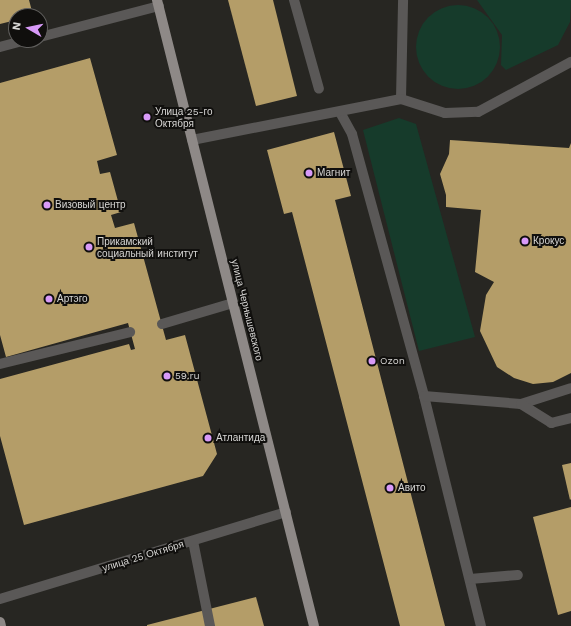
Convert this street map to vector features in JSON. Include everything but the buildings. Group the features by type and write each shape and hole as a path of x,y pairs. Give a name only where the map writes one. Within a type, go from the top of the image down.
{"main road":[{"name":"улица Чернышевского","path":"158,3 314,626"},
{"path":"0,622 1,626"}],"street":[{"path":"294,0 318,89"},
{"path":"401,100 403,0"},
{"path":"48,34 158,3"},
{"path":"192,140 341,114 401,100 417,107 445,113 478,112 571,62"},
{"path":"341,114 352,134 424,396 481,626"},
{"path":"162,324 233,303"},
{"path":"0,364 130,332"},
{"path":"424,396 521,404 571,388"},
{"path":"521,404 551,423 571,418"},
{"name":"улица 25 Октября","path":"0,599 286,512"},
{"path":"193,541 210,626"},
{"path":"470,579 518,575"}],"green space":[{"path":"477,0 571,0 570,22 558,45 506,70 501,65 502,35"},
{"path":"450,5 466,5 482,12 493,23 500,39 500,55 497,63 488,77 482,82 466,89 450,89 434,82 423,71 416,55 416,39 423,23 434,12"},
{"path":"399,118 416,124 475,337 419,351 363,130"}],"place":[{"name":"Улица 25-го Октября","path":"147,117"},
{"name":"Магнит","path":"309,173"},
{"name":"Визовый центр","path":"47,205"},
{"name":"Крокус","path":"525,241"},
{"name":"Прикамский социальный институт","path":"89,247"},
{"name":"Артэго","path":"49,299"},
{"name":"Ozon","path":"372,361"},
{"name":"59.ru","path":"167,376"},
{"name":"Атлантида","path":"208,438"},
{"name":"Авито","path":"390,488"}]}
